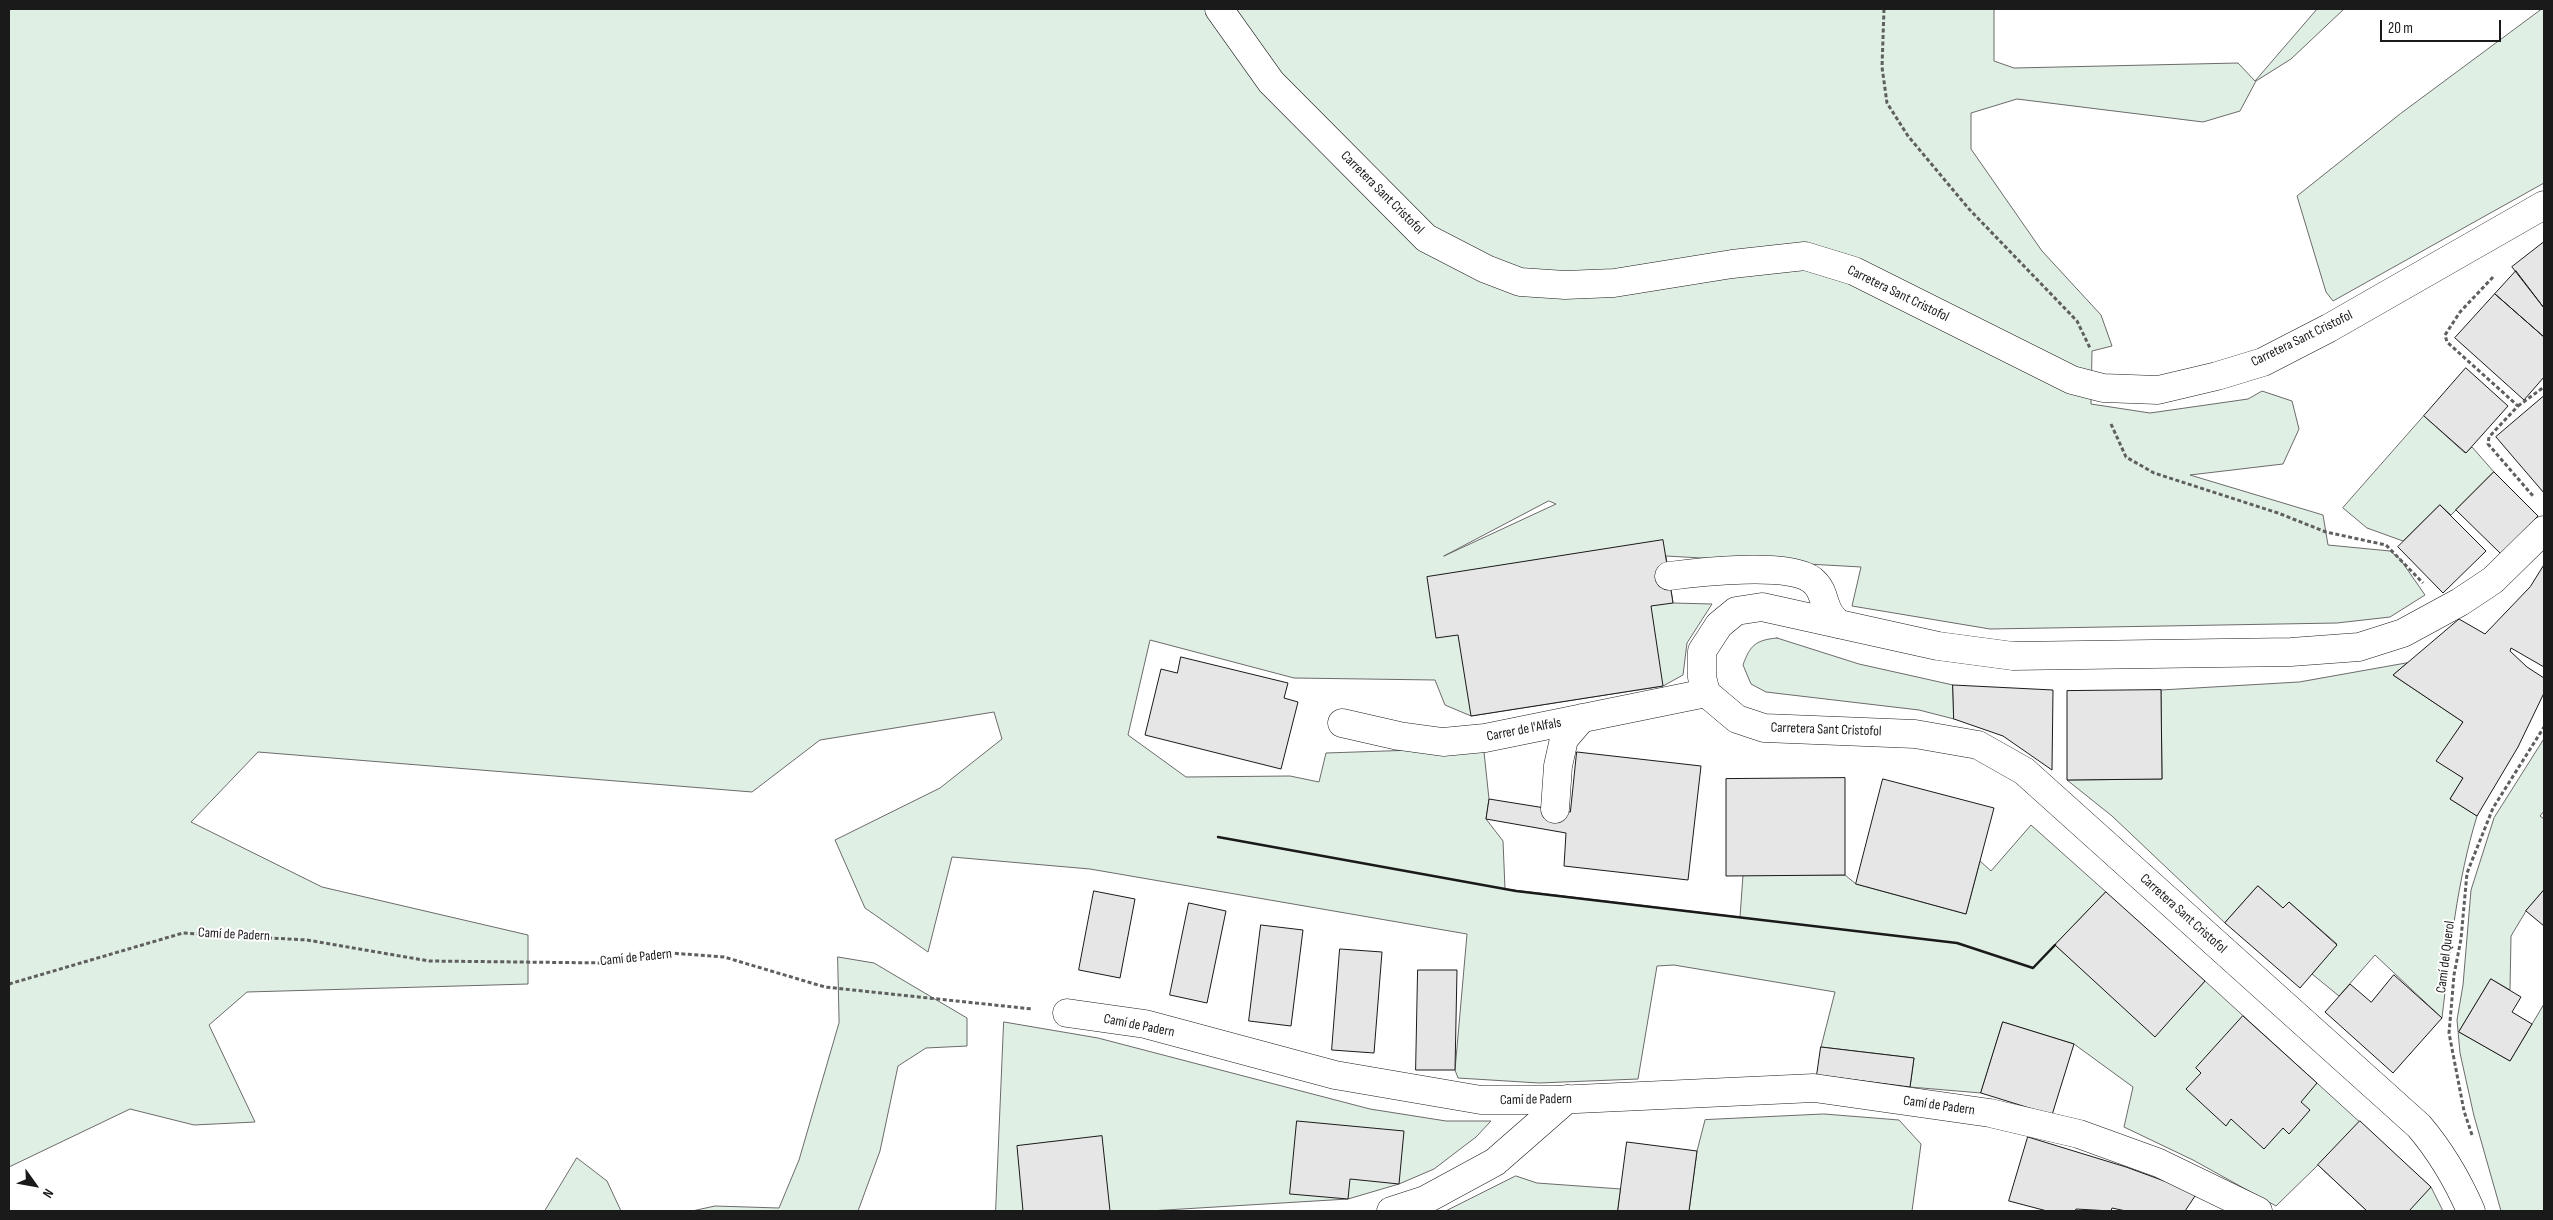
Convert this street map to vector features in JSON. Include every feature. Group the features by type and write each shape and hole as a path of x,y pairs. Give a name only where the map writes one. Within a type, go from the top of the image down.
{"main road":[{"name":"Carretera Sant Cristofol","path":"1219,9 1271,82 1426,238 1486,269 1520,282 1565,285 1614,283 1732,264 1805,256 1854,271 2072,380 2103,388 2158,390 2218,376 2263,362 2346,318 2544,205"},
{"path":"1706,693 1702,677 1702,650 1719,625 1736,611 1762,607 1938,646 2013,656 2291,652 2359,647 2403,633 2460,602 2493,580 2544,530"},
{"path":"1668,576 1703,571 1740,569 1795,574 1810,579 1820,588 1828,615 1839,624"},
{"name":"Carretera Sant Cristofol","path":"1706,693 1736,719 1764,728 1916,734 1978,745 2024,771 2419,1126 2448,1164 2471,1211"},
{"name":"Carrer de l'Alfals","path":"1342,723 1399,736 1443,742 1485,738 1706,693"},
{"path":"1555,809 1558,766 1564,739 1582,718"},
{"name":"Camí de Padern","path":"1067,1013 1145,1024 1335,1075 1407,1089 1481,1100 1567,1100 1814,1088 1990,1114 2078,1134 2159,1163 2258,1211"},
{"path":"1390,1211 1425,1200 1494,1162 1567,1100"}],"path":[{"path":"2496,274 2460,312 2445,335 2447,342 2518,406"},
{"path":"2538,502 2488,444 2489,437 2518,406 2544,387"},
{"name":"Camí del Querol","path":"2473,1138 2464,1111 2449,1033 2454,975 2461,938 2467,873 2493,808 2544,727"},
{"name":"Camí de Padern","path":"9,984 182,932 307,940 429,961 608,963 670,953 724,957 824,987 1067,1013"}],"green space":[{"path":"9,9 1994,9 1994,61 2014,68 2238,63 2255,81 2317,9 2344,9 2291,59 2256,81 2240,111 2203,122 2017,99 1971,113 1971,149 2042,251 2101,315 2112,346 2092,351 2091,404 2150,413 2248,399 2262,391 2292,401 2299,429 2283,464 2190,475 2323,515 2328,545 2390,551 2400,559 2425,595 2390,617 2337,623 1990,629 1852,606 1861,567 1666,556 1673,603 1712,604 1687,643 1683,675 1663,686 1471,716 1445,705 1435,680 1294,678 1150,640 1128,735 1186,777 1290,776 1319,782 1326,753 1445,749 1484,752 1489,799 1486,819 1503,841 1505,889 1740,917 1743,875 1845,875 1856,884 1966,914 1980,861 1991,871 2031,825 2106,892 2055,945 2155,1036 2205,981 2431,1187 2443,1211 2367,1211 2318,1165 2276,1206 2193,1160 2124,1127 2133,1087 2074,1044 2003,1022 1981,1093 1910,1087 1914,1058 1821,1047 1835,992 1674,965 1657,966 1638,1079 1539,1083 1458,1078 1455,1070 1467,934 1090,869 952,857 928,952 865,908 835,840 940,788 1002,739 994,712 820,740 752,792 258,752 191,822 322,887 528,935 528,984 247,992 209,1025 255,1122 194,1125 130,1109 9,1167","holes":["1549,501 1556,504 1444,556"]},
{"path":"2544,9 2544,183 2333,301 2326,292 2297,196 2400,114"},
{"path":"2424,416 2465,453 2472,447 2494,472 2451,515 2440,505 2403,541 2367,528 2343,508"},
{"path":"1777,638 1859,664 1953,685 1954,719 1919,710 1766,692 1751,684 1743,665 1751,648 1764,640"},
{"path":"2407,663 2393,675 2463,722 2437,761 2463,778 2450,799 2477,816 2459,891 2442,1018 2375,955 2339,996 2312,974 2337,944 2289,902 2283,908 2258,886 2225,923 2112,816 2067,780 2162,779 2161,690 2299,682"},
{"path":"2544,739 2544,811 2540,816 2544,819 2544,890 2526,911 2511,936 2510,990 2491,979 2459,1032 2510,1061 2544,1004 2544,1211 2501,1211 2474,1116 2460,1053 2457,1020 2463,985 2471,890 2494,818"},
{"path":"838,957 874,963 967,1018 967,1046 926,1048 898,1066 880,1151 858,1211 692,1211 715,1206 779,1208 799,1160 839,1023"},
{"path":"1004,1022 1098,1038 1370,1109 1446,1121 1491,1121 1476,1137 1434,1169 1399,1184 1348,1199 1149,1211 996,1211"},
{"path":"1824,1114 1899,1120 1921,1144 1912,1211 1689,1211 1697,1151 1705,1120"},
{"path":"577,1158 607,1181 621,1211 545,1211"},
{"path":"1516,1176 1537,1183 1621,1189 1618,1211 1446,1211"}],"building":[{"path":"2544,242 2544,308 2512,267"},
{"path":"2516,271 2544,308 2544,337 2495,294"},
{"path":"2495,294 2544,337 2544,377 2524,400 2455,338"},
{"path":"2466,368 2508,406 2466,453 2424,416"},
{"path":"2544,396 2544,493 2496,437"},
{"path":"2494,472 2538,516 2501,554 2456,510"},
{"path":"2440,505 2486,551 2443,593 2398,547"},
{"path":"1663,540 1673,603 1651,606 1663,686 1471,716 1458,635 1436,638 1427,577"},
{"path":"2544,565 2544,667 2511,648 2510,651 2527,667 2544,678 2544,693 2518,747 2477,816 2450,799 2463,778 2436,761 2463,722 2393,675 2459,619 2485,634 2530,587"},
{"path":"1181,657 1288,683 1284,698 1298,702 1281,769 1145,735 1161,669 1177,673"},
{"path":"1953,685 2053,690 2052,770 2003,736 1954,719"},
{"path":"2161,690 2162,779 2067,780 2067,691"},
{"path":"1577,752 1701,766 1688,880 1564,866 1566,833 1486,819 1489,799 1570,812"},
{"path":"1845,778 1845,875 1726,876 1726,779"},
{"path":"1883,779 1994,808 1966,914 1856,884"},
{"path":"2258,886 2283,908 2289,902 2337,945 2300,988 2225,923"},
{"path":"2544,890 2544,926 2526,911"},
{"path":"1094,891 1135,899 1120,978 1079,970"},
{"path":"2106,892 2205,981 2155,1037 2055,945"},
{"path":"1189,903 1226,911 1207,1003 1170,995"},
{"path":"1261,925 1303,930 1291,1026 1249,1021"},
{"path":"1340,949 1382,952 1374,1053 1332,1050"},
{"path":"1418,970 1457,970 1455,1070 1416,1070"},
{"path":"2394,975 2442,1018 2393,1073 2325,1012 2350,984 2371,1002"},
{"path":"2491,979 2521,997 2512,1012 2532,1024 2510,1061 2459,1032"},
{"path":"2243,1016 2317,1083 2301,1102 2310,1110 2289,1134 2283,1128 2264,1149 2231,1119 2226,1126 2186,1089 2201,1073 2196,1068"},
{"path":"2003,1022 2074,1044 2052,1115 1981,1093"},
{"path":"1821,1047 1914,1058 1910,1087 1817,1075"},
{"path":"1297,1121 1404,1131 1399,1184 1350,1179 1348,1199 1290,1194"},
{"path":"2360,1121 2431,1187 2409,1211 2367,1211 2318,1165"},
{"path":"1102,1136 1110,1211 1023,1211 1017,1146"},
{"path":"2028,1137 2126,1167 2197,1193 2185,1211 2126,1211 2112,1208 2111,1211 2076,1209 2075,1211 2047,1211 2009,1201"},
{"path":"1627,1142 1697,1151 1689,1211 1618,1211"}],"wall":[{"path":"1218,837 1516,891 1957,943 2033,968 2055,945"}]}
